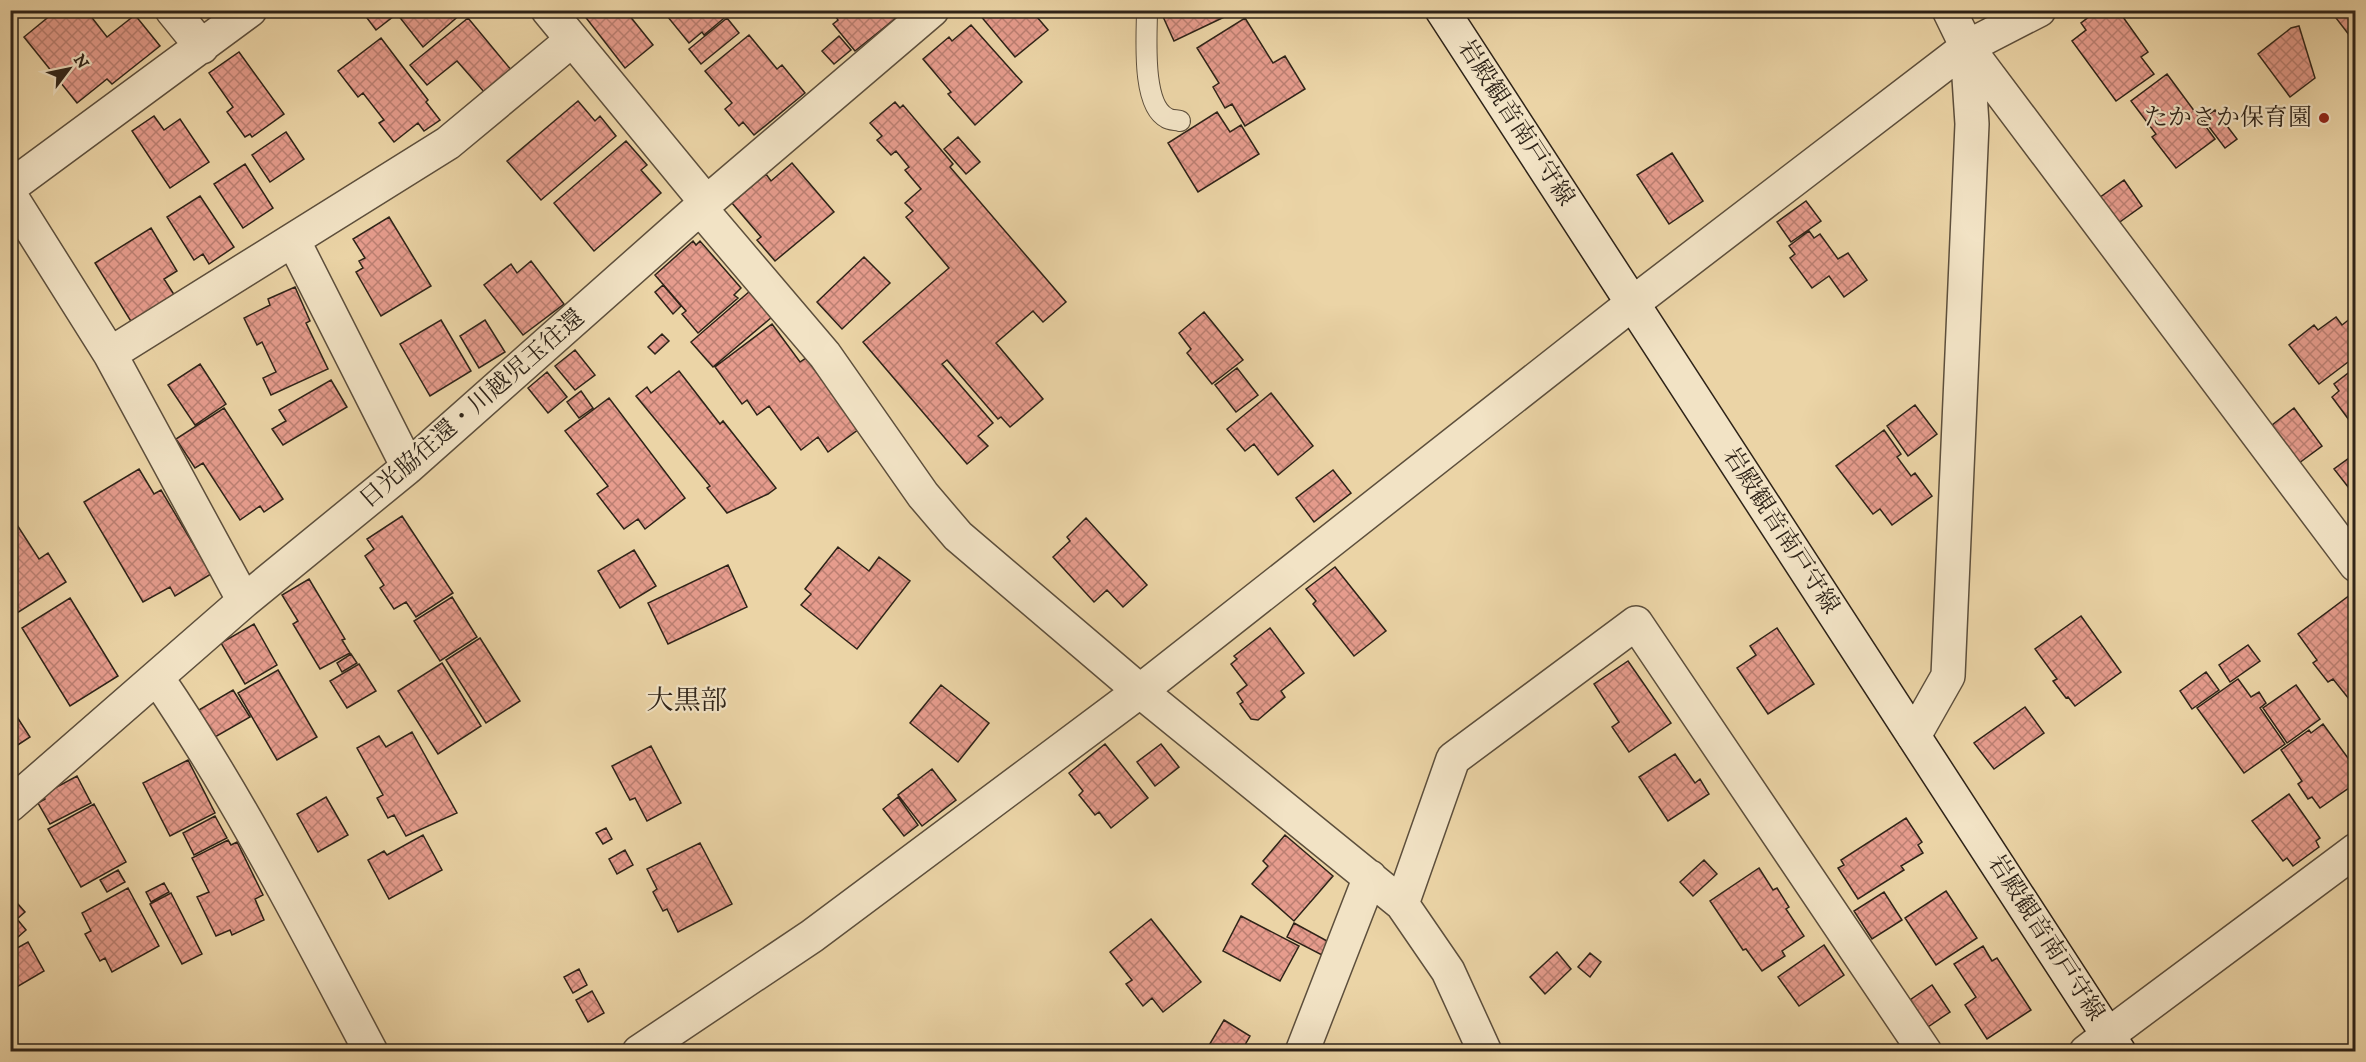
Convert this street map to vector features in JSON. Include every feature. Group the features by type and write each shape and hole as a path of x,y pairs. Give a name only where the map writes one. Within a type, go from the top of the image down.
{"street":[{"path":"172,10 202,47"},
{"path":"10,187 250,10"},
{"path":"548,10 825,355 923,495 958,536 1140,691 1402,904 1448,971 1485,1052"},
{"name":"日光脇往還・川越児玉往還","path":"10,805 158,679 244,601 408,467 703,205 932,10"},
{"name":"岩殿観音南戸守線","path":"1443,10 1914,736 2104,1046"},
{"path":"1949,10 1967,46 2355,565"},
{"path":"639,1052 812,936 1140,691 1633,303 1967,46 2039,10"},
{"path":"110,354 448,143 572,40"},
{"path":"1914,736 1948,676 1972,124 1967,46"},
{"path":"10,195 110,354 244,601"},
{"path":"293,240 408,467"},
{"path":"1402,904 1453,759 1636,623 1925,1052"},
{"path":"158,679 202,743 283,884 371,1052"},
{"path":"2104,1046 2355,850"},
{"path":"1302,1052 1370,877"}],"lane":[{"path":"1147,10 1148,71 1153,101 1165,117 1180,121"}],"building":[{"path":"57,10 86,10 107,37 135,15 160,46 112,84 107,79 77,103 24,37"},
{"path":"361,10 390,10 394,16 376,30"},
{"path":"394,10 459,10 462,13 423,47"},
{"path":"580,10 625,10 653,45 625,68"},
{"path":"726,10 729,14 704,35 702,32 689,43 663,11"},
{"path":"839,10 906,10 855,51 833,24 838,20 834,14"},
{"path":"982,10 1031,10 1048,30 1015,57 979,14"},
{"path":"1160,10 1239,10 1174,41"},
{"path":"2098,10 2102,10 2106,16 2118,10 2148,52 2141,57 2154,74 2116,101 2072,41 2086,30 2081,23"},
{"path":"2346,10 2356,10 2356,44 2336,18"},
{"path":"468,18 512,71 485,93 457,61 427,85 410,65"},
{"path":"727,18 739,33 701,64 689,49"},
{"path":"1245,18 1273,63 1285,56 1305,89 1245,126 1232,104 1225,108 1213,87 1219,83 1197,48"},
{"path":"971,25 1022,82 975,125 948,94 951,92 923,59 949,37 952,41"},
{"path":"2299,26 2315,78 2290,97 2258,54 2291,28"},
{"path":"749,35 777,69 782,65 805,93 754,135 743,122 739,126 725,109 732,103 705,71"},
{"path":"839,36 851,50 834,64 822,51"},
{"path":"381,38 428,100 426,102 440,120 424,131 418,123 394,142 379,123 384,120 363,93 358,97 338,71"},
{"path":"239,52 284,114 252,137 250,134 245,137 227,112 233,107 209,73"},
{"path":"2167,74 2215,139 2176,168 2152,137 2156,134 2131,101"},
{"path":"578,101 595,121 600,116 616,136 541,200 507,161"},
{"path":"895,102 900,108 903,105 953,164 950,167 1066,302 1043,322 1033,311 996,343 1043,399 1010,427 1001,417 998,419 947,360 942,364 993,423 978,436 988,446 967,464 863,342 949,268 906,217 913,211 905,203 921,189 905,170 909,167 896,151 891,155 877,140 882,136 870,123"},
{"path":"2215,110 2237,139 2225,148 2203,119"},
{"path":"1217,112 1230,132 1241,125 1259,154 1198,192 1168,143"},
{"path":"154,116 164,130 180,119 209,162 170,188 132,131"},
{"path":"286,132 304,159 270,182 252,155"},
{"path":"958,137 980,162 966,174 944,149"},
{"path":"626,141 647,165 641,170 661,193 594,251 554,203"},
{"path":"1672,153 1703,201 1669,224 1637,175"},
{"path":"792,163 834,212 775,261 757,240 761,237 732,203 766,174 771,181"},
{"path":"245,164 273,208 243,228 214,184"},
{"path":"2124,180 2142,206 2117,224 2099,198"},
{"path":"200,196 234,247 209,264 203,254 194,260 167,217"},
{"path":"1806,201 1821,221 1791,242 1777,222"},
{"path":"389,217 431,286 381,316 356,272 363,268 359,261 365,258 353,239"},
{"path":"151,228 177,271 164,279 175,296 132,323 95,263"},
{"path":"1809,231 1814,238 1820,234 1838,259 1848,253 1867,280 1844,297 1829,276 1812,288 1790,258 1795,254 1789,246"},
{"path":"693,241 696,245 700,241 741,288 734,295 738,298 698,333 682,314 686,311 655,275"},
{"path":"864,257 890,283 842,329 817,302"},
{"path":"531,261 564,304 523,335 484,285 511,264 517,273"},
{"path":"663,285 681,306 673,314 655,292"},
{"path":"295,287 310,321 306,323 328,369 271,395 263,378 276,372 262,342 257,345 244,318 270,305 268,299"},
{"path":"750,291 772,317 713,367 691,342"},
{"path":"1204,312 1243,360 1212,384 1187,353 1191,349 1179,333"},
{"path":"2336,317 2342,325 2351,318 2356,325 2356,356 2319,384 2289,345 2314,325 2318,330"},
{"path":"441,320 471,371 430,396 400,344"},
{"path":"485,320 505,352 479,368 460,336"},
{"path":"772,324 800,362 806,358 859,429 828,452 818,437 801,450 769,406 757,415 747,400 742,404 715,367"},
{"path":"662,334 669,341 655,354 648,347"},
{"path":"575,350 595,375 575,390 555,366"},
{"path":"200,364 226,404 195,425 168,385"},
{"path":"2356,367 2356,419 2354,417 2349,420 2332,397 2339,391 2334,384"},
{"path":"1237,368 1258,395 1236,412 1215,385"},
{"path":"679,371 720,424 723,421 776,488 727,513 707,488 710,486 636,396 647,387 651,393"},
{"path":"547,372 567,397 548,413 528,388"},
{"path":"331,380 347,407 283,445 272,429 286,421 279,410"},
{"path":"581,391 593,408 579,418 567,402"},
{"path":"1271,393 1313,446 1278,475 1254,444 1245,451 1227,429"},
{"path":"609,398 685,498 645,529 638,519 624,529 597,494 608,486 565,431"},
{"path":"1915,405 1937,434 1908,456 1887,426"},
{"path":"224,408 283,499 264,512 260,506 240,520 203,463 195,468 176,439"},
{"path":"2294,408 2322,446 2295,466 2267,429"},
{"path":"1884,430 1901,454 1897,457 1911,476 1915,473 1932,496 1892,525 1880,509 1873,514 1836,466"},
{"path":"2356,453 2356,497 2334,469"},
{"path":"139,469 154,494 161,490 211,574 175,596 170,587 143,602 84,502"},
{"path":"1333,470 1351,493 1314,522 1296,498"},
{"path":"10,514 39,559 48,553 66,582 17,613 10,603"},
{"path":"402,516 453,593 416,617 406,602 394,609 380,588 384,585 365,556 374,549 367,539"},
{"path":"1086,518 1147,585 1123,607 1107,590 1094,602 1053,557 1070,541 1067,537"},
{"path":"838,547 869,571 879,557 910,581 857,649 801,605 811,594 805,589"},
{"path":"634,550 656,586 620,608 598,571"},
{"path":"728,565 747,607 668,644 648,603"},
{"path":"1335,567 1386,631 1354,656 1313,604 1316,601 1306,589"},
{"path":"309,579 345,639 342,640 350,653 320,669 293,624 298,621 282,595"},
{"path":"2354,592 2356,694 2349,699 2333,679 2328,682 2313,663 2317,660 2298,634"},
{"path":"452,597 477,637 440,661 414,621"},
{"path":"70,598 118,676 70,706 22,628"},
{"path":"2081,616 2121,672 2075,706 2053,681 2057,679 2035,649"},
{"path":"254,624 277,665 245,684 221,643"},
{"path":"1270,628 1304,673 1281,691 1285,697 1258,720 1251,719 1240,704 1243,702 1237,693 1247,685 1231,664 1237,659 1234,656"},
{"path":"1777,628 1814,684 1768,714 1737,668 1756,655 1750,646"},
{"path":"480,638 520,701 486,723 446,660"},
{"path":"2248,645 2260,661 2230,682 2219,665"},
{"path":"351,654 357,663 342,672 337,663"},
{"path":"1628,661 1671,723 1629,752 1612,727 1619,722 1594,684"},
{"path":"442,663 481,726 438,754 398,691"},
{"path":"359,664 376,691 347,708 330,681"},
{"path":"278,670 317,737 277,760 238,693"},
{"path":"2206,672 2219,690 2192,709 2180,691"},
{"path":"2238,679 2251,697 2259,692 2266,703 2260,708 2285,744 2244,773 2197,708"},
{"path":"941,685 989,723 958,762 910,723"},
{"path":"2296,685 2320,719 2287,743 2263,708"},
{"path":"233,690 250,717 208,741 192,714"},
{"path":"10,706 30,737 10,750"},
{"path":"2025,707 2044,733 1994,769 1974,743"},
{"path":"2323,724 2356,769 2356,783 2320,808 2312,797 2308,799 2298,784 2302,781 2281,750 2309,730 2311,733"},
{"path":"412,732 457,813 406,836 394,815 388,818 377,798 383,795 357,748 379,736 386,747"},
{"path":"1105,744 1148,798 1111,828 1099,812 1095,815 1079,795 1083,791 1069,773"},
{"path":"1161,744 1179,767 1155,786 1137,762"},
{"path":"651,746 681,803 647,821 635,798 630,800 612,766"},
{"path":"1675,754 1695,783 1700,779 1709,794 1668,821 1639,777"},
{"path":"188,760 215,813 170,836 143,783"},
{"path":"932,769 956,800 922,826 898,795"},
{"path":"77,776 91,803 50,824 38,803 45,799 42,795"},
{"path":"2289,794 2320,838 2316,841 2319,847 2293,866 2287,858 2283,861 2252,821"},
{"path":"326,797 348,835 318,852 297,814"},
{"path":"898,797 918,825 904,836 883,809"},
{"path":"94,804 126,862 81,887 48,829"},
{"path":"215,816 227,838 194,855 183,833"},
{"path":"1906,818 1922,842 1918,845 1923,853 1901,866 1904,870 1858,899 1838,868 1844,865 1841,860"},
{"path":"606,828 612,839 603,844 596,833"},
{"path":"423,835 442,870 389,899 368,860 384,851 387,855"},
{"path":"1285,835 1333,876 1294,921 1252,884 1268,866 1263,861"},
{"path":"228,840 231,845 237,842 263,895 255,899 264,920 232,935 230,930 216,936 197,897 209,892 192,858"},
{"path":"700,843 732,904 678,932 667,909 663,911 653,892 657,889 647,869"},
{"path":"625,850 633,865 617,874 609,859"},
{"path":"1704,860 1717,874 1693,896 1680,882"},
{"path":"1759,868 1773,890 1777,888 1789,907 1786,909 1804,936 1782,951 1785,956 1762,971 1746,949 1743,950 1710,901"},
{"path":"118,870 125,882 107,892 100,880"},
{"path":"164,883 169,892 151,902 146,892"},
{"path":"128,888 159,946 112,972 105,958 100,961 85,934 91,931 82,913"},
{"path":"1946,891 1977,938 1936,965 1905,918"},
{"path":"1884,892 1902,920 1872,939 1854,911"},
{"path":"171,893 202,954 182,964 150,904"},
{"path":"10,895 25,912 17,919 26,930 10,944"},
{"path":"1241,916 1299,946 1280,981 1223,951"},
{"path":"1151,919 1201,982 1163,1012 1152,998 1143,1006 1126,984 1132,980 1110,952"},
{"path":"1294,923 1329,942 1322,955 1287,937"},
{"path":"28,942 44,971 10,991 10,952"},
{"path":"1824,945 1844,975 1799,1006 1778,977"},
{"path":"1983,946 1992,961 1997,958 2031,1010 1987,1039 1965,1005 1976,997 1954,964"},
{"path":"1557,952 1571,969 1545,994 1530,977"},
{"path":"1590,953 1601,962 1590,977 1578,967"},
{"path":"579,969 587,985 573,993 564,977"},
{"path":"1932,985 1950,1012 1922,1031 1904,1004"},
{"path":"592,991 604,1013 588,1022 576,1000"},
{"path":"1224,1020 1250,1036 1241,1052 1205,1052"}],"place":[{"name":"たかさか保育園","path":"2324,118"}],"district":[{"name":"大黒部","path":"687,701"}]}
